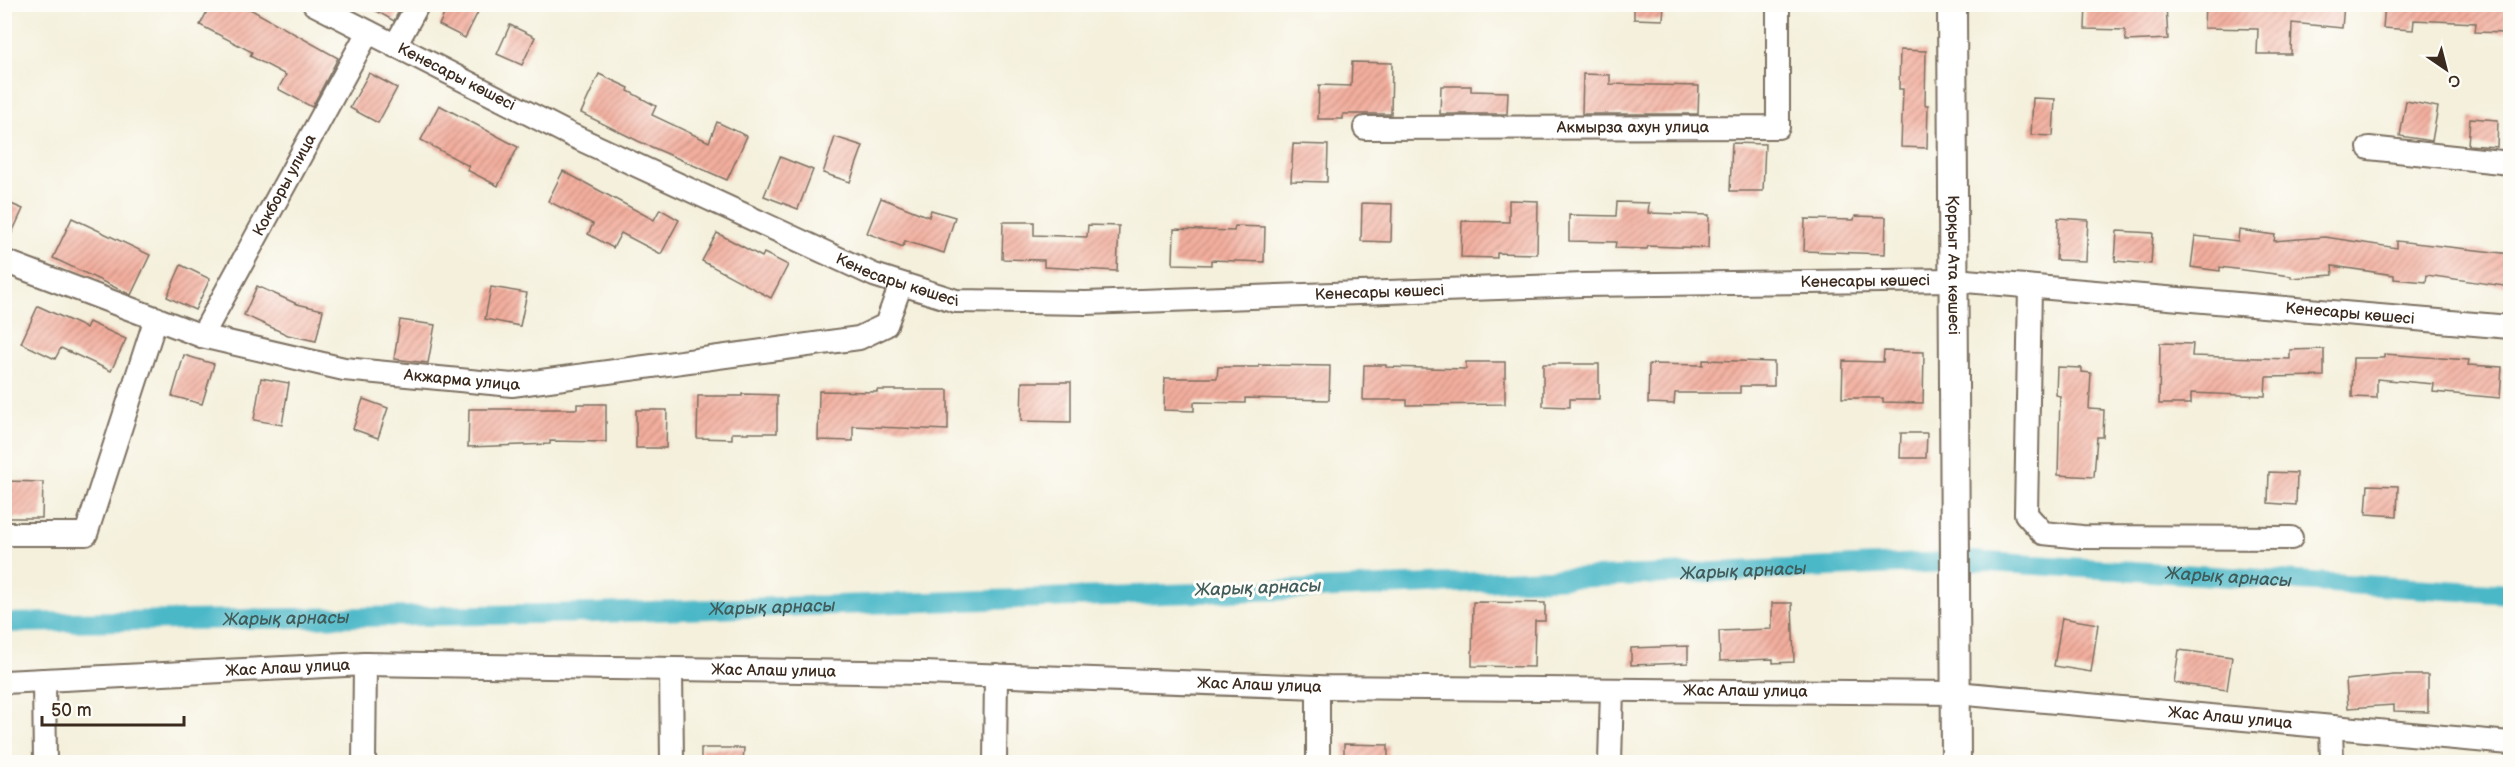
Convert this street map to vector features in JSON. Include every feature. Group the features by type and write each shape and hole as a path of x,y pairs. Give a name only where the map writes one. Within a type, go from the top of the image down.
{"main road":[{"name":"Қорқыт Ата көшесі","path":"1952,4 1956,693"},
{"path":"1956,693 1956,762"}],"street":[{"name":"Кенесары көшесі","path":"314,4 569,134 874,275 956,301 1086,303 1583,285 1954,280 2511,327"},
{"path":"395,46 418,4"},
{"name":"Акмырза ахун улица","path":"1365,128 1778,127 1778,4"},
{"name":"Кокборы улица","path":"201,336 368,32"},
{"path":"2369,148 2511,164"},
{"name":"Акжарма улица","path":"4,261 201,336 344,369 512,386 859,338 886,326 901,284"},
{"path":"2030,287 2026,514 2043,533 2082,537 2291,538"},
{"path":"4,534 86,534 156,318"},
{"path":"364,762 365,664"},
{"name":"Жас Алаш улица","path":"4,682 365,664 996,675 1318,687 1956,693 2511,743"},
{"path":"671,669 672,762"},
{"path":"995,762 996,675"},
{"path":"44,680 45,762"},
{"path":"1318,687 1318,762"},
{"path":"1610,762 1612,690"},
{"path":"2331,727 2332,762"}],"building":[{"path":"211,4 241,4 338,58 312,107 278,89 286,75 250,56 252,52 200,25"},
{"path":"364,4 402,4 394,21"},
{"path":"449,4 482,4 465,38 439,25"},
{"path":"1634,4 1664,4 1663,20 1634,19"},
{"path":"2086,4 2119,4 2119,7 2166,5 2168,39 2126,41 2125,30 2085,29"},
{"path":"2205,4 2344,4 2342,28 2292,23 2291,54 2257,54 2258,29 2204,28"},
{"path":"2385,4 2507,4 2505,33 2475,32 2476,23 2414,20 2413,30 2383,28"},
{"path":"510,25 535,37 522,65 497,54"},
{"path":"1900,50 1926,51 1927,148 1901,147 1903,89 1899,89"},
{"path":"1352,62 1392,63 1391,114 1343,114 1343,119 1318,119 1319,85 1351,86"},
{"path":"369,73 397,88 378,123 350,108"},
{"path":"599,74 629,88 628,91 656,106 652,115 709,142 717,122 747,136 727,180 581,113"},
{"path":"1583,74 1610,75 1610,84 1699,86 1698,114 1582,114"},
{"path":"1441,86 1471,86 1471,91 1508,92 1507,114 1440,114"},
{"path":"2033,98 2055,99 2053,136 2031,135"},
{"path":"2406,101 2438,107 2432,141 2400,136"},
{"path":"439,105 518,147 498,186 467,170 469,166 421,140"},
{"path":"2470,118 2498,120 2497,147 2468,145"},
{"path":"835,137 863,146 850,182 823,173"},
{"path":"1732,143 1765,144 1763,191 1730,191"},
{"path":"1293,144 1328,145 1327,182 1291,181"},
{"path":"780,157 813,170 798,209 764,196"},
{"path":"563,171 654,220 660,209 679,220 661,254 621,233 613,248 588,234 593,224 548,201"},
{"path":"881,198 929,217 931,210 955,217 944,253 905,241 903,247 867,233"},
{"path":"1509,200 1538,201 1537,254 1497,253 1497,258 1461,257 1462,221 1509,222"},
{"path":"4,201 23,209 5,248 4,248"},
{"path":"1617,202 1649,203 1648,213 1709,215 1708,248 1648,246 1647,249 1615,248 1616,242 1569,241 1569,215 1616,216"},
{"path":"1362,203 1392,204 1391,242 1361,241"},
{"path":"1855,216 1886,217 1885,254 1804,251 1805,219 1854,220"},
{"path":"72,218 150,255 131,295 53,258"},
{"path":"2058,218 2088,220 2086,261 2056,260"},
{"path":"1003,222 1034,222 1034,235 1087,237 1088,225 1119,226 1117,271 1044,267 1044,260 1002,259"},
{"path":"1235,226 1265,227 1264,262 1211,260 1211,265 1173,264 1174,229 1234,231"},
{"path":"2239,230 2275,235 2274,241 2325,237 2397,248 2397,241 2511,254 2511,287 2427,275 2426,282 2394,279 2394,275 2332,266 2333,275 2291,278 2291,276 2220,267 2220,271 2191,267 2195,236 2238,241"},
{"path":"2117,231 2153,233 2151,264 2115,261"},
{"path":"717,233 762,257 764,253 788,265 771,298 702,261"},
{"path":"181,265 210,279 195,310 167,297"},
{"path":"257,286 297,304 323,310 316,341 288,335 244,315"},
{"path":"491,287 527,293 520,326 485,319"},
{"path":"38,306 86,328 89,322 126,339 111,371 61,348 55,359 21,343"},
{"path":"400,320 435,325 428,363 394,359"},
{"path":"2160,343 2193,344 2192,356 2290,359 2290,350 2324,349 2324,376 2266,377 2265,396 2191,393 2191,404 2159,404"},
{"path":"1884,351 1924,352 1923,403 1883,402 1883,398 1842,398 1843,361 1883,362"},
{"path":"2384,354 2469,360 2468,365 2502,367 2500,398 2433,392 2434,384 2377,379 2377,398 2352,397 2353,358 2384,358"},
{"path":"184,355 214,364 202,404 172,396"},
{"path":"1703,360 1774,362 1774,386 1740,386 1740,393 1675,393 1674,404 1648,403 1649,364 1703,365"},
{"path":"1466,362 1505,362 1505,404 1407,405 1407,400 1363,400 1364,365 1466,369"},
{"path":"1543,364 1599,364 1599,399 1570,399 1570,407 1543,406"},
{"path":"1259,365 1330,366 1329,400 1245,398 1245,403 1194,402 1194,411 1164,410 1165,378 1217,378 1218,367 1259,367"},
{"path":"2057,367 2082,368 2082,372 2091,373 2089,409 2104,410 2103,437 2097,437 2094,477 2058,475 2060,396 2056,395"},
{"path":"261,378 289,383 282,425 254,420"},
{"path":"1022,382 1071,382 1071,422 1021,421"},
{"path":"877,390 948,390 948,430 853,426 853,441 818,440 819,391 877,392"},
{"path":"742,394 777,395 777,433 732,433 732,439 697,438 698,396 742,396"},
{"path":"363,399 388,408 378,438 353,429"},
{"path":"577,404 606,404 606,442 550,441 550,444 468,447 469,409 577,409"},
{"path":"636,410 667,410 666,448 636,448"},
{"path":"1901,433 1927,433 1926,458 1900,458"},
{"path":"2269,472 2297,473 2296,505 2268,503"},
{"path":"4,481 43,482 42,518 4,518"},
{"path":"2368,485 2398,486 2397,516 2366,514"},
{"path":"1473,602 1545,603 1545,621 1535,621 1534,667 1472,666"},
{"path":"1772,603 1792,603 1794,662 1773,663 1773,659 1720,661 1719,631 1772,629"},
{"path":"2062,618 2098,624 2091,672 2054,666"},
{"path":"1688,646 1688,663 1631,665 1631,648"},
{"path":"2179,650 2232,657 2227,690 2174,683"},
{"path":"2394,675 2428,675 2428,712 2394,711 2394,705 2348,708 2346,680"},
{"path":"1344,744 1388,745 1388,762 1344,762"},
{"path":"701,748 744,748 743,762 701,762"}],"waterway":[{"name":"Жарық арнасы","path":"4,623 595,613 1289,590 1971,561 2510,594"}]}
